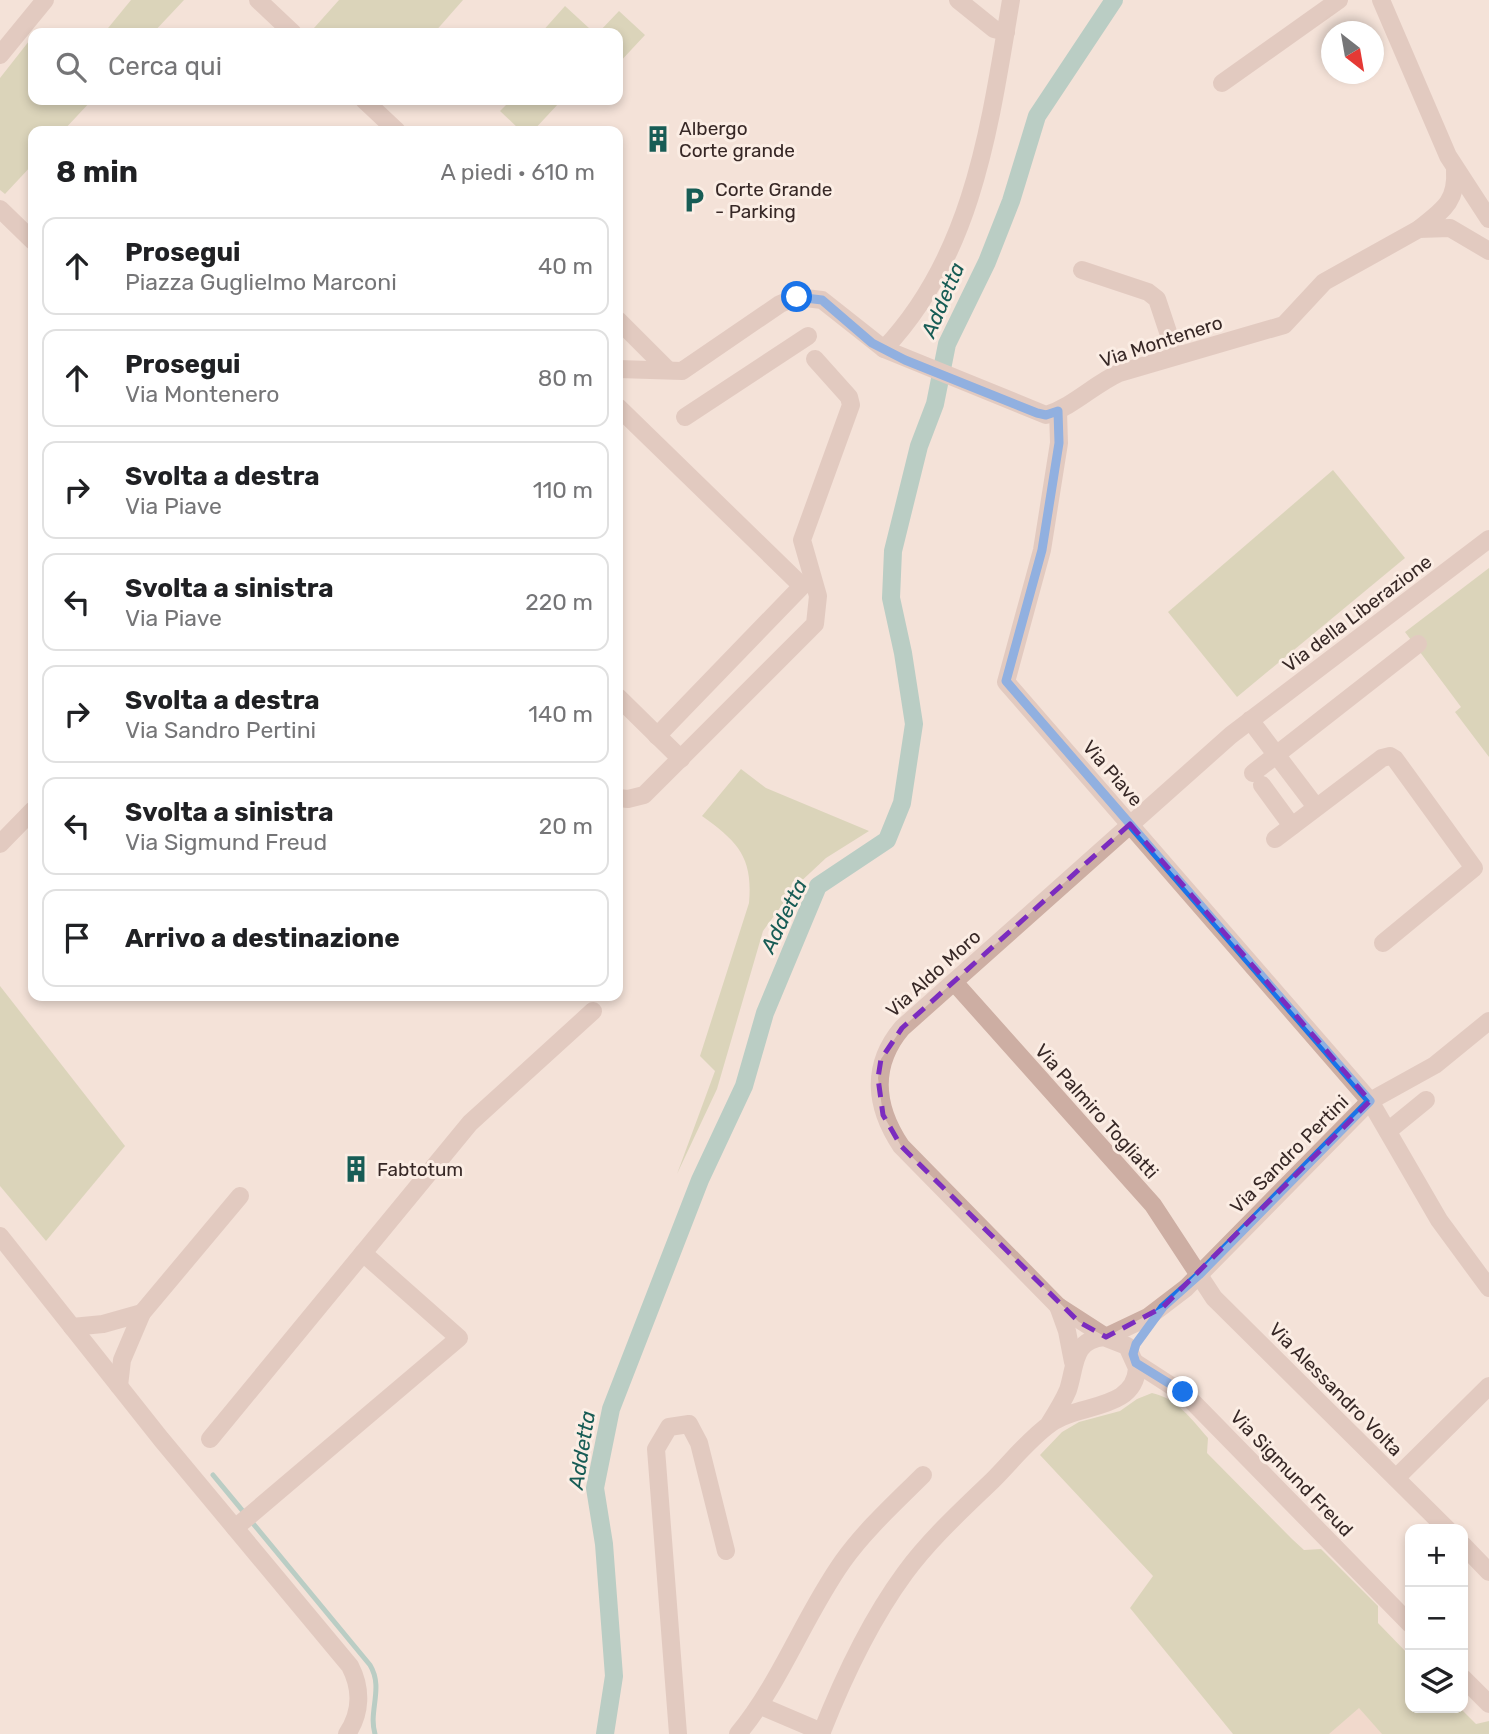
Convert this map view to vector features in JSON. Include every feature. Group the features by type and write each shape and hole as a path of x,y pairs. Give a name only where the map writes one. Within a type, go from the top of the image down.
{"street":[{"path":"0,55 45,0"},
{"path":"258,0 288,28"},
{"path":"958,0 994,29 1006,32"},
{"path":"884,349 919,309 955,238 972,195 985,146 1011,0"},
{"path":"1222,83 1339,0"},
{"path":"1381,0 1455,170 1489,219"},
{"path":"369,105 392,126"},
{"name":"Via Montenero","path":"1058,411 1104,380 1291,320 1306,298 1324,282 1419,229 1451,200 1456,190 1455,170"},
{"path":"0,209 28,236"},
{"path":"1419,229 1450,228 1489,251"},
{"path":"1083,270 1148,292 1157,299 1175,356"},
{"path":"623,369 682,371 698,363 780,304 797,297 822,300 884,349 907,361 1037,413 1046,415 1058,411"},
{"path":"623,325 668,370"},
{"path":"685,417 808,336"},
{"path":"623,798 628,800 644,795 815,624 818,596 802,540 851,405 849,397 815,359"},
{"name":"Via Piave","path":"1058,411 1059,443 1042,550 1006,681 1370,1101 1439,1220 1489,1288"},
{"path":"623,412 802,586 657,736"},
{"name":"Via della Liberazione","path":"1130,824 1250,720 1489,540"},
{"path":"1292,825 1258,779 1276,754 1418,644"},
{"path":"623,702 681,759"},
{"path":"1250,720 1316,807"},
{"path":"1275,839 1390,756 1472,861 1474,868 1383,943"},
{"path":"0,844 28,815"},
{"name":"Via Aldo Moro","path":"1106,1337 1058,1306 901,1146 883,1115 878,1078 881,1059 890,1042 1130,824"},
{"name":"Via Palmiro Togliatti","path":"954,982 1153,1205 1199,1275"},
{"path":"210,1439 470,1123 593,1012"},
{"name":"Via Sandro Pertini","path":"1135,1359 1140,1338 1163,1307 1199,1275 1370,1101 1435,1065 1489,1021"},
{"path":"1388,1131 1426,1100"},
{"path":"119,1386 122,1360 142,1313 240,1196"},
{"path":"0,1236 119,1386 344,1659 355,1677 358,1706 347,1734"},
{"path":"235,1528 459,1338 363,1253"},
{"name":"Via Alessandro Volta","path":"1199,1275 1214,1298 1442,1524"},
{"path":"1058,1306 1072,1369 1083,1394 1103,1402"},
{"name":"Via Sandro Pertini","path":"1106,1337 1163,1307"},
{"path":"72,1327 103,1324 142,1313"},
{"path":"761,1706 822,1733 845,1675 904,1574 938,1534 1049,1424 1065,1398 1072,1369 1084,1344 1106,1337 1123,1342 1135,1359 1136,1380 1130,1390 1116,1400 1067,1414 1049,1424"},
{"name":"Via Sigmund Freud","path":"1135,1359 1187,1396 1405,1619"},
{"path":"1396,1478 1489,1386"},
{"path":"678,1734 656,1449 669,1427 689,1424 699,1443 726,1551"},
{"path":"738,1734 761,1706 790,1649 844,1560 923,1475"},
{"path":"1468,1550 1489,1572"},
{"path":"1468,1683 1489,1704"}],"highlighted area":[{"path":"1130,824 1370,1101 1163,1307 1106,1337 1079,1322 901,1146 883,1115 878,1078 881,1059 902,1028"}],"green space":[{"path":"131,0 184,0 158,28 108,28"},
{"path":"339,0 463,0 438,28 314,28"},
{"path":"565,6 589,28 545,28"},
{"path":"619,11 645,35 623,59 623,28 603,28"},
{"path":"28,42 28,105 87,105 68,126 28,126 28,169 5,194 0,190 0,78"},
{"path":"506,105 557,105 538,126 516,126 500,111"},
{"path":"1333,470 1405,558 1237,697 1168,612"},
{"path":"1489,568 1489,757 1455,712 1461,707 1405,632"},
{"path":"741,769 766,788 869,831 826,858 796,886 763,931 717,1089 677,1174 715,1071 700,1056 749,903 748,874 740,852 725,834 702,816"},
{"path":"0,986 125,1146 46,1241 0,1186"},
{"path":"1152,1393 1161,1396 1190,1417 1208,1438 1207,1453 1292,1539 1304,1550 1321,1549 1378,1606 1378,1623 1405,1651 1405,1713 1465,1713 1476,1724 1489,1721 1489,1734 1233,1734 1130,1608 1153,1576 1040,1455 1062,1432 1079,1422 1120,1411 1137,1399"}],"shaded area":[{"path":"1359,1708 1382,1734 1329,1734"}],"waterway":[{"name":"Addetta","path":"605,1734 614,1676 604,1544 595,1488 611,1409 700,1180 744,1086 765,1013 818,886 887,840 902,803 914,724 891,598 893,551 919,446 935,404 947,344 987,262 1011,201 1037,116 1114,0"},
{"path":"213,1475 370,1665 376,1682 373,1717 375,1734"}],"place":[{"name":"Albergo Corte grande","path":"658,139"},
{"name":"Corte Grande - Parking","path":"694,200"},
{"name":"Fabtotum","path":"356,1169"}],"route":[{"path":"797,297 822,300 872,343 905,360 1037,413 1046,415 1058,411 1059,443 1042,550 1006,681 1370,1101 1199,1275 1163,1307 1140,1338 1133,1354 1136,1363 1183,1392"}]}
